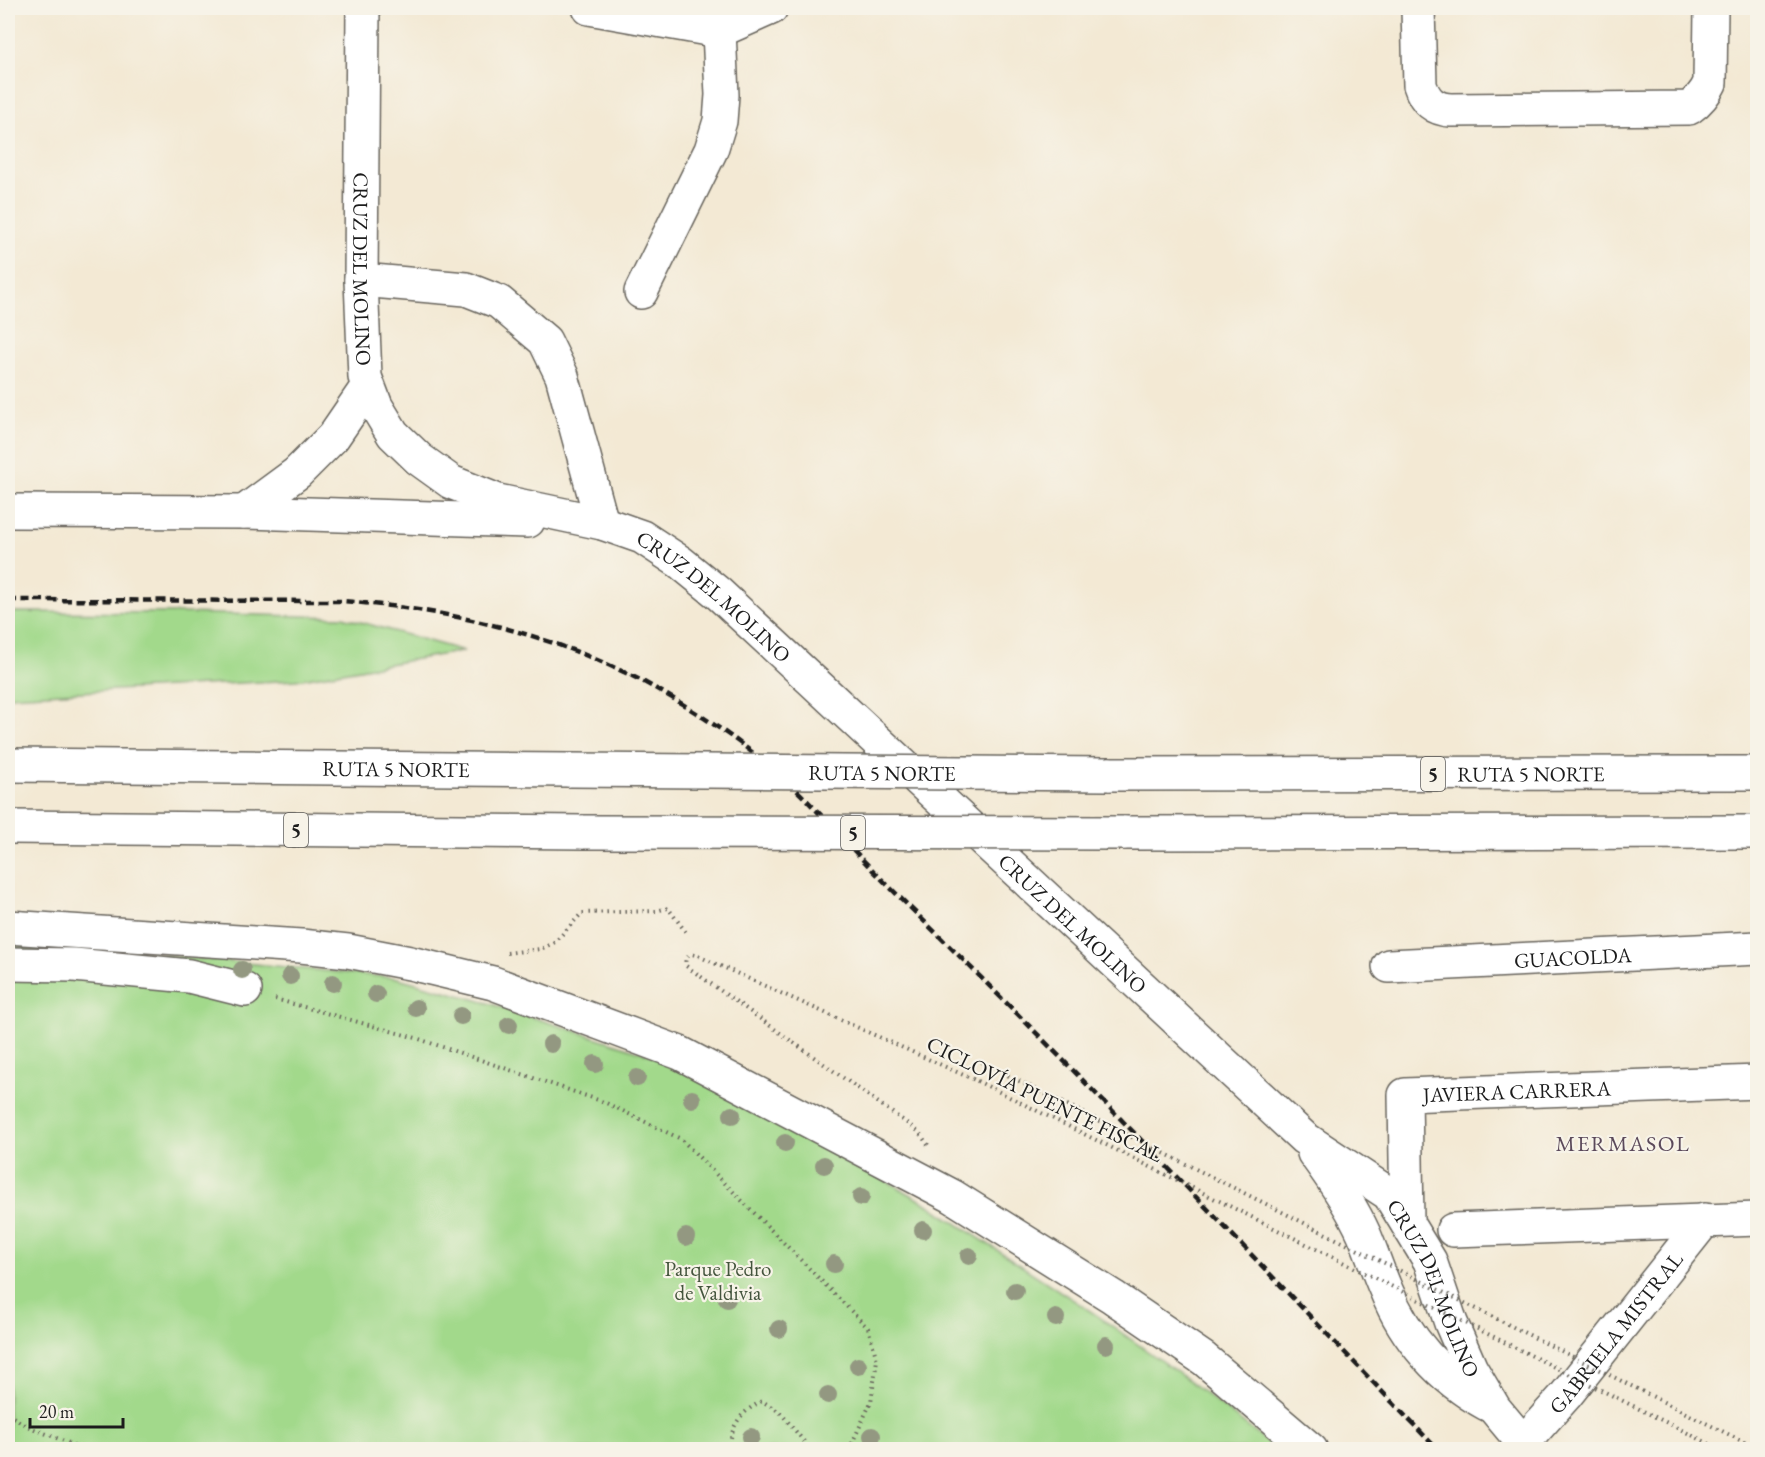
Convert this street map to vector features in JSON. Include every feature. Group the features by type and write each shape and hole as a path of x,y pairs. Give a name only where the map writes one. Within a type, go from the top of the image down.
{"main road":[{"name":"CRUZ DEL MOLINO","path":"363,8 361,280 365,377 376,406 393,434 419,459 451,482 498,501 602,523 642,537 680,562 718,593 1304,1138 1389,1194 1430,1261 1460,1347 1494,1408 1526,1446"},
{"path":"589,8 719,31 771,8"},
{"path":"1418,8 1422,94 1434,106 1451,110 1689,108 1705,93 1710,82 1711,8"},
{"path":"641,292 711,150 720,122 722,95 719,31"},
{"path":"8,511 244,512 602,523 562,376 545,341 499,302 466,289 361,280"},
{"path":"244,512 297,473 333,437 368,386"},
{"name":"RUTA 5 NORTE","path":"8,765 1108,774 1758,773"},
{"name":"5","path":"8,827 584,832 1758,832"},
{"path":"8,927 128,933 336,950 410,963 493,983 680,1053 952,1196 1113,1297 1204,1359 1311,1449"},
{"name":"GUACOLDA","path":"1389,966 1758,948"},
{"path":"8,964 74,965 189,976 245,990"},
{"name":"JAVIERA CARRERA","path":"1407,1222 1405,1095 1758,1082"},
{"name":"CRUZ DEL MOLINO","path":"1304,1138 1351,1206 1365,1235 1386,1292 1409,1334 1435,1366 1476,1399 1494,1408"},
{"name":"GABRIELA MISTRAL","path":"1453,1230 1758,1219"},
{"name":"GABRIELA MISTRAL","path":"1526,1446 1705,1220"}],"path":[{"path":"498,954 541,949 555,942 582,913 668,908 688,935"},
{"name":"CICLOVÍA PUENTE FISCAL","path":"924,1181 929,1154 925,1140 918,1131 686,966 687,957 690,954 696,955 976,1081 1722,1449"},
{"path":"245,990 416,1038 593,1098 681,1139 868,1328 877,1360 871,1402 849,1449"},
{"path":"981,1062 1758,1449"},
{"path":"730,1449 730,1435 745,1410 762,1401 780,1412 811,1449"},
{"path":"8,1414 27,1426 86,1449"}],"green space":[{"path":"8,612 343,617 464,651 296,680 8,696"},
{"name":"Parque Pedro de Valdivia","path":"8,946 131,952 398,978 488,1003 679,1064 924,1202 1098,1316 1188,1380 1276,1449 8,1450"}],"railway":[{"path":"8,600 342,601 421,610 497,626 571,650 644,682 681,703 735,739 785,779 873,871 1129,1127 1438,1450"}],"district":[{"name":"MERMASOL","path":"1623,1143"}]}
